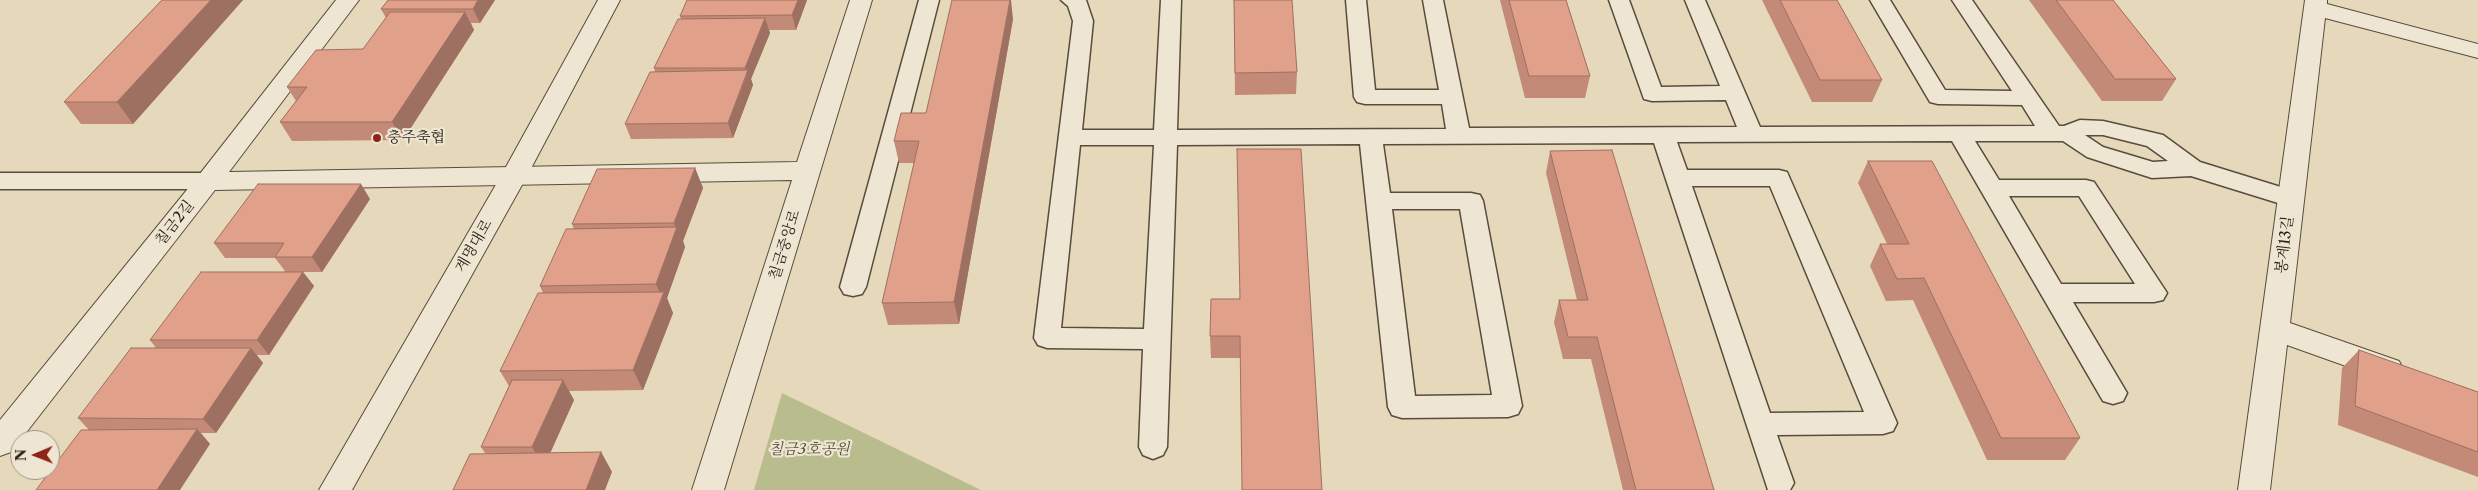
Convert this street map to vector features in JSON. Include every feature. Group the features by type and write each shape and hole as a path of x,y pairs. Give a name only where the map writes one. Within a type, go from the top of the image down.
{"street":[{"name":"칠금2길","path":"0,444 208,182 348,0"},
{"name":"계명대로","path":"335,490 514,176 609,0"},
{"name":"칠금중앙로","path":"708,490 861,0"},
{"path":"2316,4 2478,51"},
{"name":"봉계13길","path":"2254,490 2316,4"},
{"path":"208,182 808,171"},
{"path":"2274,328 2413,378"}],"lane":[{"path":"853,287 929,0"},
{"path":"1071,0 1077,2 1083,21 1046,338 1157,339"},
{"path":"1153,446 1171,0"},
{"path":"1356,0 1365,97 1451,97"},
{"path":"1433,0 1459,135"},
{"path":"1619,0 1652,94 1734,94"},
{"path":"1695,0 1751,134"},
{"path":"1880,0 1938,97 2028,98"},
{"path":"1962,0 2028,98 2060,133 2095,152 2152,170 2192,168 2291,199"},
{"path":"1959,133 2113,393"},
{"path":"1070,138 2060,133"},
{"path":"1663,134 1779,483"},
{"path":"1371,136 1402,407 1508,406 1472,201 1379,201"},
{"path":"1678,178 1779,178 1883,423 1759,424"},
{"path":"0,181 208,182"},
{"path":"1991,188 2086,188 2154,293 2054,293"}],"green space":[{"name":"칠금3호공원","path":"782,393 981,490 754,490"}],"building":[{"path":"162,0 211,0 117,102 64,102"},
{"path":"388,0 478,0 473,9 381,9"},
{"path":"687,0 798,0 792,15 680,16"},
{"path":"952,0 1010,0 954,302 882,303 919,141 894,141 901,113 926,113"},
{"path":"1234,0 1292,0 1297,72 1235,73"},
{"path":"1509,0 1566,0 1590,76 1529,76"},
{"path":"1780,0 1837,0 1882,80 1820,80"},
{"path":"2056,0 2113,0 2176,79 2115,79"},
{"path":"390,12 465,12 392,122 280,122 307,87 287,87 316,50 363,49"},
{"path":"765,18 745,68 654,68 678,19"},
{"path":"748,70 728,123 625,124 650,72"},
{"path":"1237,149 1301,149 1322,490 1242,490 1240,336 1210,336 1211,299 1240,299"},
{"path":"1612,150 1714,490 1636,490 1597,337 1568,337 1559,300 1588,300 1550,151"},
{"path":"1868,161 1932,161 2080,438 2001,438 1924,278 1897,279 1880,244 1909,244"},
{"path":"695,168 674,223 572,224 597,169"},
{"path":"258,184 361,184 312,257 275,257 284,243 214,243"},
{"path":"677,227 656,284 540,286 566,229"},
{"path":"201,272 303,272 257,340 150,340"},
{"path":"664,292 633,370 500,371 538,293"},
{"path":"131,348 251,348 203,419 78,418"},
{"path":"2359,350 2478,392 2478,452 2355,406"},
{"path":"512,380 563,380 532,447 481,447"},
{"path":"197,429 157,490 36,490 44,480 60,480 60,458 81,430"},
{"path":"601,452 586,490 453,490 470,454"}],"place":[{"name":"충주축협","path":"377,138"}]}
